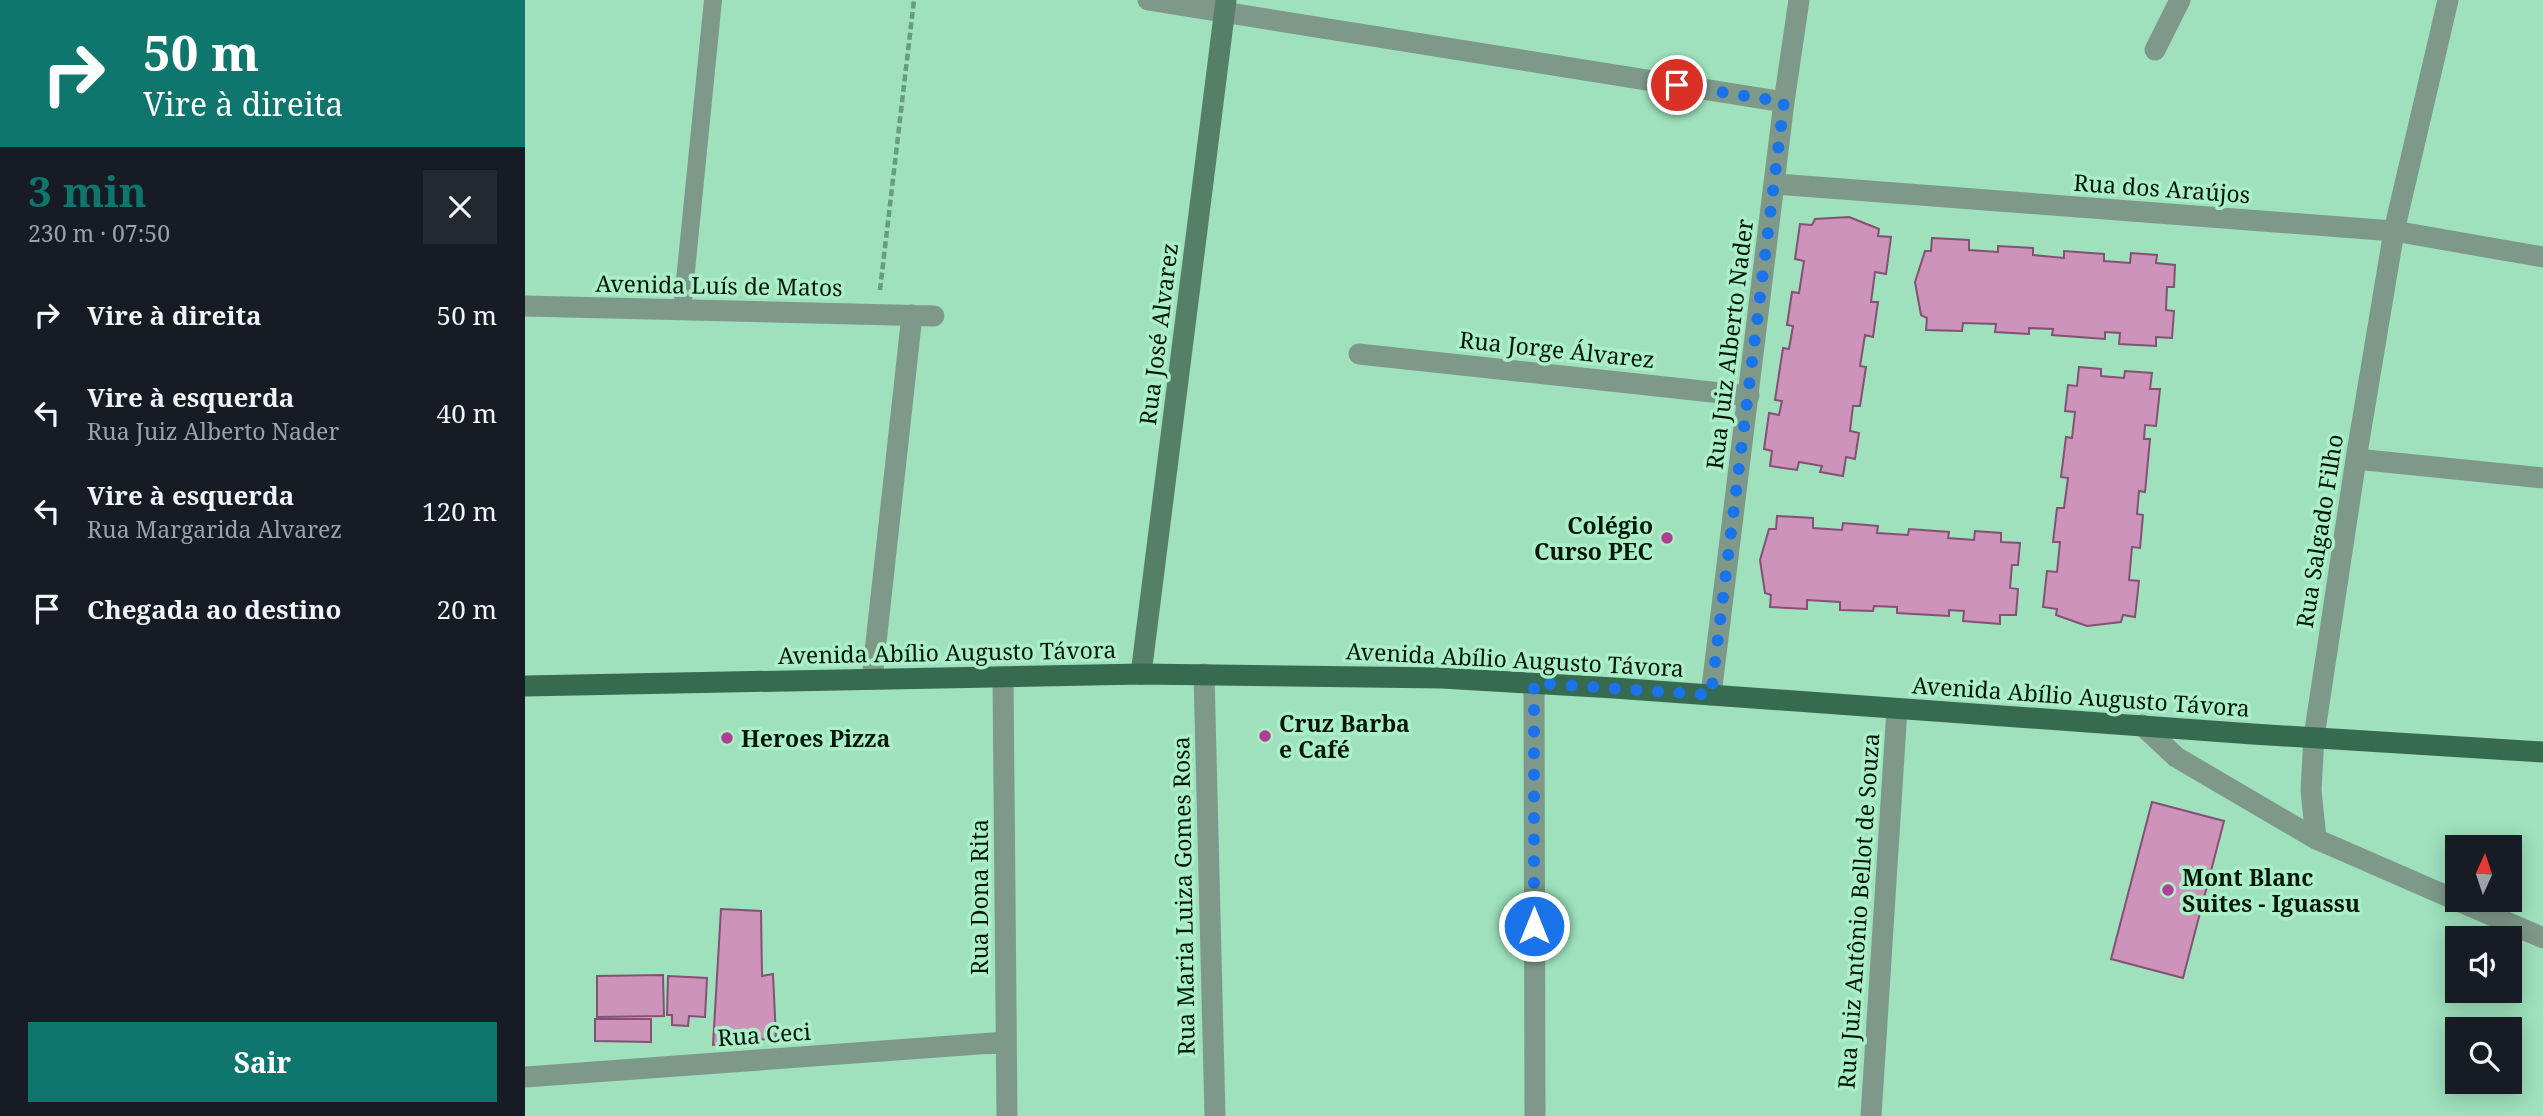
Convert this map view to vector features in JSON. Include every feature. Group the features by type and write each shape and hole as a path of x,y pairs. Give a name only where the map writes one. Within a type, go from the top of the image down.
{"main road":[{"name":"Rua José Alvarez","path":"1141,674 1225,6"},
{"name":"Avenida Abílio Augusto Távora","path":"525,686 1141,674 1442,678 2543,752"}],"street":[{"path":"1148,0 1225,6 1784,102"},
{"name":"Rua Juiz Alberto Nader","path":"1711,695 1799,0"},
{"path":"2155,50 2180,0"},
{"name":"Rua Salgado Filho","path":"2316,839 2311,790 2314,737 2356,459 2394,231 2448,0"},
{"name":"Rua dos Araújos","path":"1776,184 2394,231 2543,257"},
{"name":"Avenida Luís de Matos","path":"525,306 934,316"},
{"path":"872,679 912,315"},
{"name":"Rua Jorge Álvarez","path":"1359,355 1749,396"},
{"path":"2356,459 2543,478"},
{"name":"Rua Maria Luiza Gomes Rosa","path":"1205,674 1215,1116"},
{"name":"Rua Dona Rita","path":"1003,677 1007,1116"},
{"path":"1534,683 1535,1116"},
{"name":"Rua Juiz Antônio Bellot de Souza","path":"1871,1116 1897,709"},
{"path":"2142,725 2176,757 2316,839 2543,937"},
{"name":"Rua Ceci","path":"525,1077 1006,1042"}],"lane":[{"path":"682,311 713,0"}],"path":[{"path":"877,315 914,0"}],"building":[{"path":"1849,217 1879,229 1878,236 1891,237 1886,274 1875,272 1871,302 1878,302 1873,337 1865,335 1860,366 1866,367 1860,406 1853,406 1850,431 1859,433 1855,459 1846,457 1843,476 1820,472 1822,466 1799,462 1797,470 1770,466 1772,451 1764,449 1769,413 1779,415 1782,401 1775,400 1783,348 1789,349 1793,326 1787,325 1792,292 1799,293 1804,261 1795,259 1800,224 1812,225 1815,219"},
{"path":"1932,238 1969,240 1969,250 1998,252 1998,246 2033,248 2033,255 2064,258 2064,251 2104,254 2104,261 2130,263 2131,253 2157,255 2156,263 2175,265 2174,287 2167,287 2166,310 2174,311 2172,338 2156,337 2156,346 2119,344 2120,333 2105,332 2105,339 2052,335 2053,329 2029,328 2029,334 1995,332 1996,324 1963,323 1962,331 1926,330 1927,318 1921,315 1915,282 1925,251 1931,251"},
{"path":"2079,367 2101,369 2101,376 2124,378 2125,371 2152,373 2150,389 2160,389 2156,426 2145,425 2144,439 2150,439 2145,492 2139,491 2137,514 2143,515 2140,548 2132,547 2129,580 2139,581 2135,617 2123,615 2121,622 2087,626 2056,615 2057,609 2043,607 2047,571 2057,572 2060,542 2053,542 2057,508 2064,508 2068,478 2061,477 2066,437 2072,438 2075,412 2065,411 2068,385 2077,386"},
{"path":"1777,516 1813,518 1813,528 1842,530 1843,523 1878,526 1877,533 1908,535 1909,529 1949,532 1948,538 1974,540 1975,531 2001,533 2001,542 2020,543 2018,565 2012,565 2010,588 2018,589 2016,615 2000,615 2000,624 1963,621 1964,611 1949,610 1949,616 1897,613 1897,607 1874,606 1873,611 1840,610 1840,602 1807,600 1807,609 1770,607 1771,595 1765,593 1760,560 1769,529 1776,529"},
{"name":"Mont Blanc Suites - Iguassu","path":"2152,802 2224,821 2183,978 2111,959"},
{"path":"721,909 761,911 762,976 773,974 776,1038 713,1045"},
{"path":"663,975 664,1016 597,1017 597,976"},
{"path":"668,976 707,978 705,1017 689,1016 688,1026 672,1025 672,1015 667,1015"},
{"path":"595,1019 651,1019 651,1042 595,1041"}],"place":[{"name":"Colégio Curso PEC","path":"1667,538"},
{"name":"Cruz Barba e Café","path":"1265,736"},
{"name":"Heroes Pizza","path":"727,738"},
{"name":"Mont Blanc Suites - Iguassu","path":"2168,890"}],"route":[{"path":"1534,926 1534,683 1711,695 1784,102 1677,85"}]}
